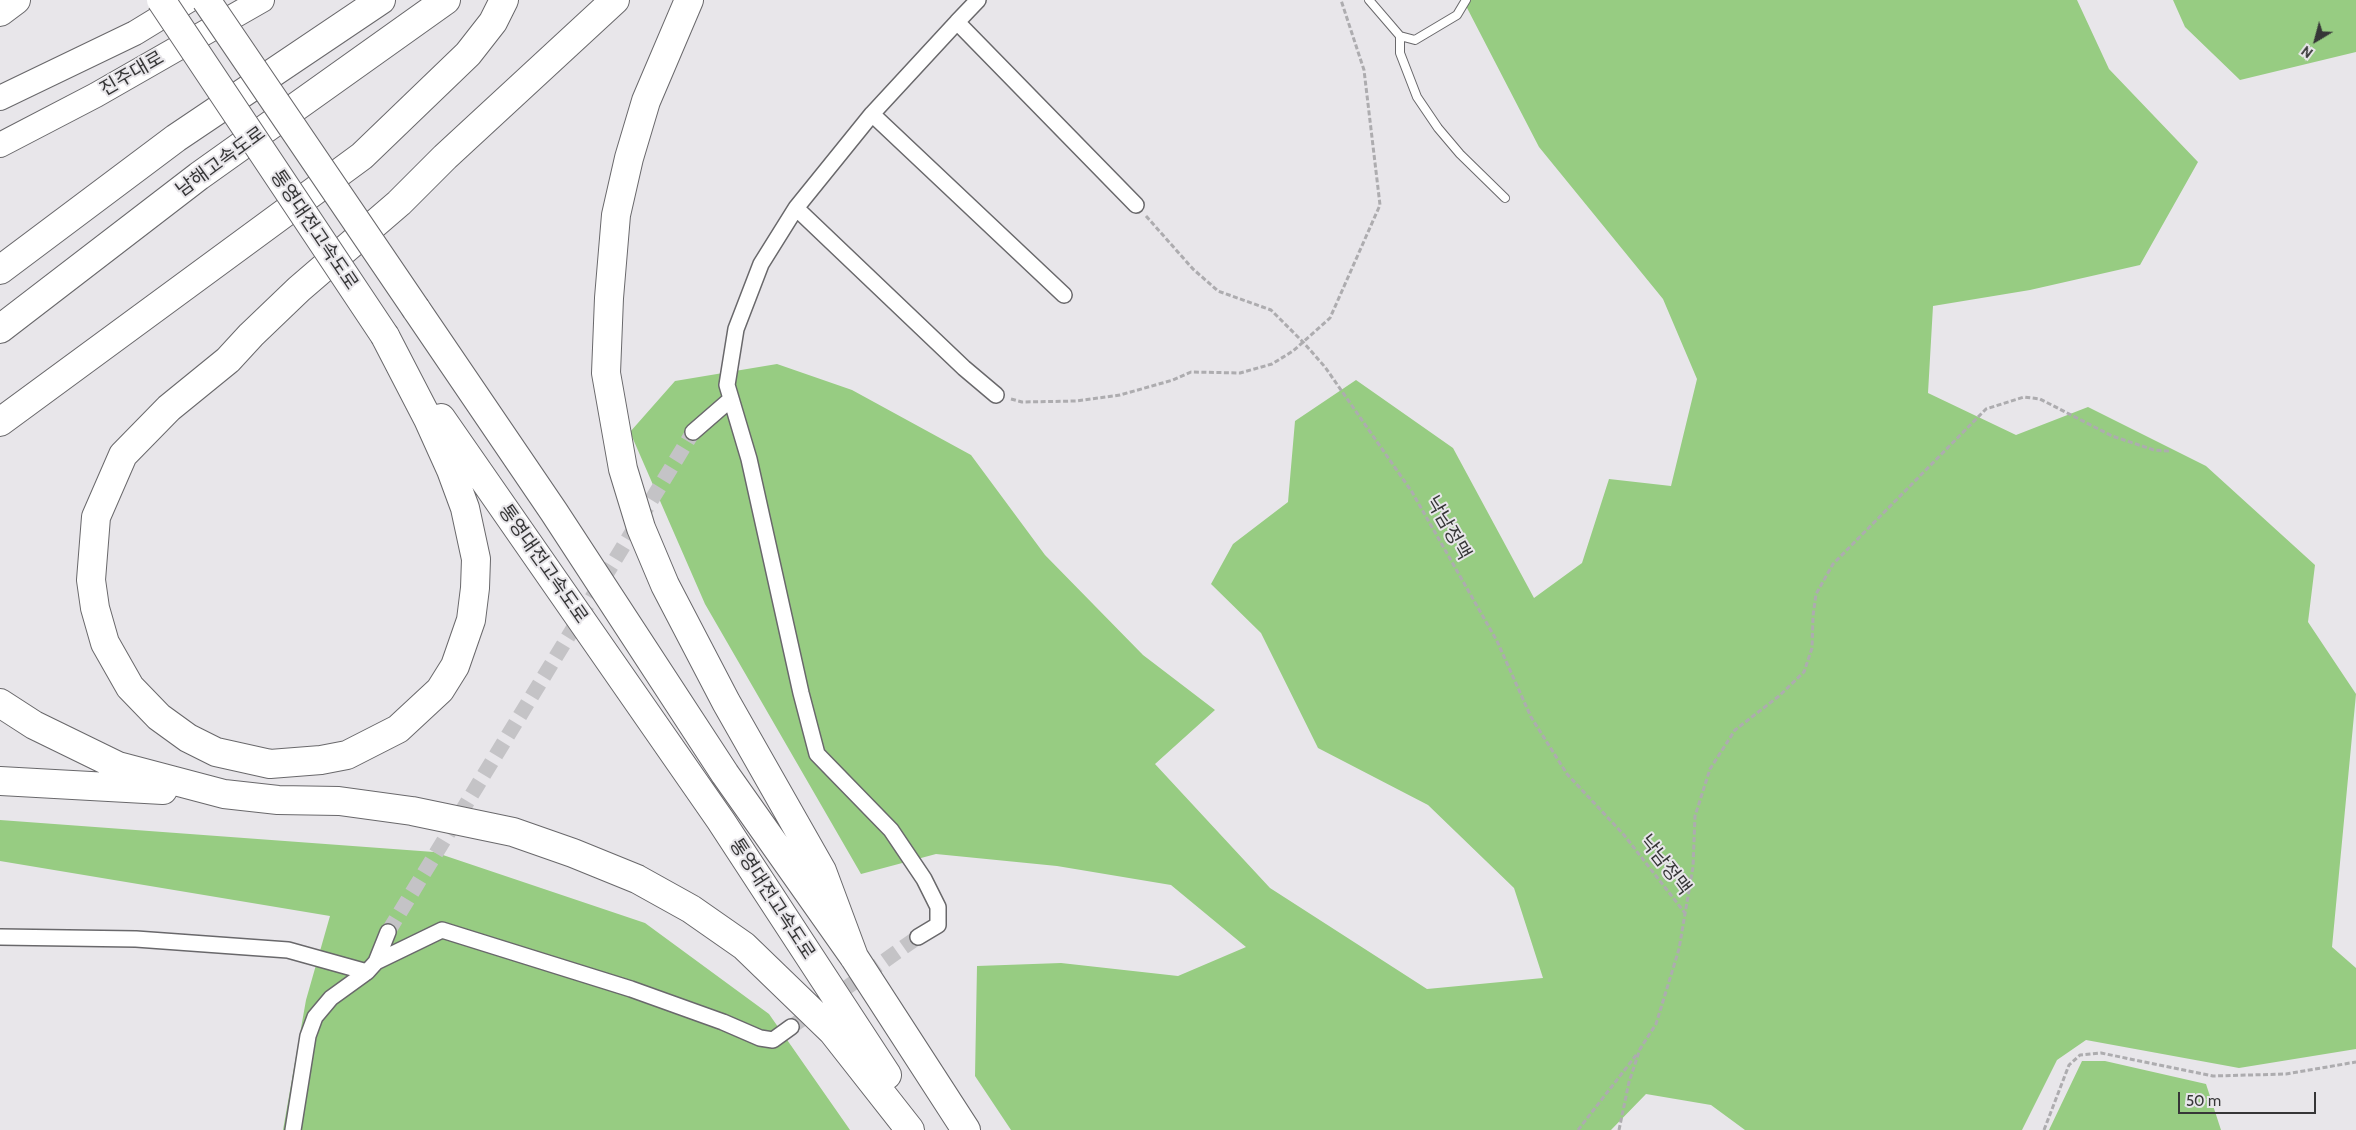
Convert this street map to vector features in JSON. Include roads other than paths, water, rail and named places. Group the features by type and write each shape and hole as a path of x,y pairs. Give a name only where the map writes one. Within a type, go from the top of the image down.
{"highway":[{"path":"0,12 16,0"},
{"name":"통영대전고속도로","path":"162,0 385,336 721,821 923,1130"},
{"name":"통영대전고속도로","path":"206,0 554,512 725,774 854,957 966,1130"},
{"path":"0,270 176,138 381,0"},
{"name":"남해고속도로","path":"0,329 199,176 446,0"},
{"path":"385,336 428,419 465,508 476,559 475,588 470,620 455,666 440,690 398,729 347,755 320,760 270,764 216,752 188,738 159,717 130,687 105,643 95,608 91,580 96,517 123,455 169,408 228,360 251,334 399,203 445,156 615,0"},
{"path":"690,0 646,101 629,158 616,215 609,298 606,373 623,469 641,528 665,585 726,702 822,871 854,957"},
{"path":"0,422 362,156 468,54 498,11"},
{"path":"0,703 34,726 118,766 224,794"},
{"path":"0,781 224,794 278,800 339,801 421,813 513,832 573,853 637,879 691,909 744,946 833,1032 910,1130"}],"main road":[{"name":"진주대로","path":"0,98 135,33 189,0"},
{"name":"진주대로","path":"0,145 96,95 262,0"}],"street":[{"path":"918,937 938,925 938,907 924,879 891,830 817,754 801,693 749,459 727,385 736,329 761,264 796,208 872,114 978,0"},
{"path":"957,22 1136,205"},
{"path":"872,114 1064,295"},
{"path":"796,208 964,368 996,394"},
{"path":"693,432 731,399"},
{"path":"293,1130 308,1036 315,1016 331,998 371,967 442,930 631,989 723,1022 760,1038 773,1040 790,1027"},
{"path":"371,967 388,932"},
{"path":"0,937 136,939 288,950 371,967"}],"lane":[{"path":"1368,0 1400,36 1415,40 1457,15 1466,0"},
{"path":"1400,36 1400,53 1417,97 1438,128 1460,154 1505,198"}],"tunnel":[{"path":"388,932 693,432"},
{"path":"791,1027 918,937"}]}
